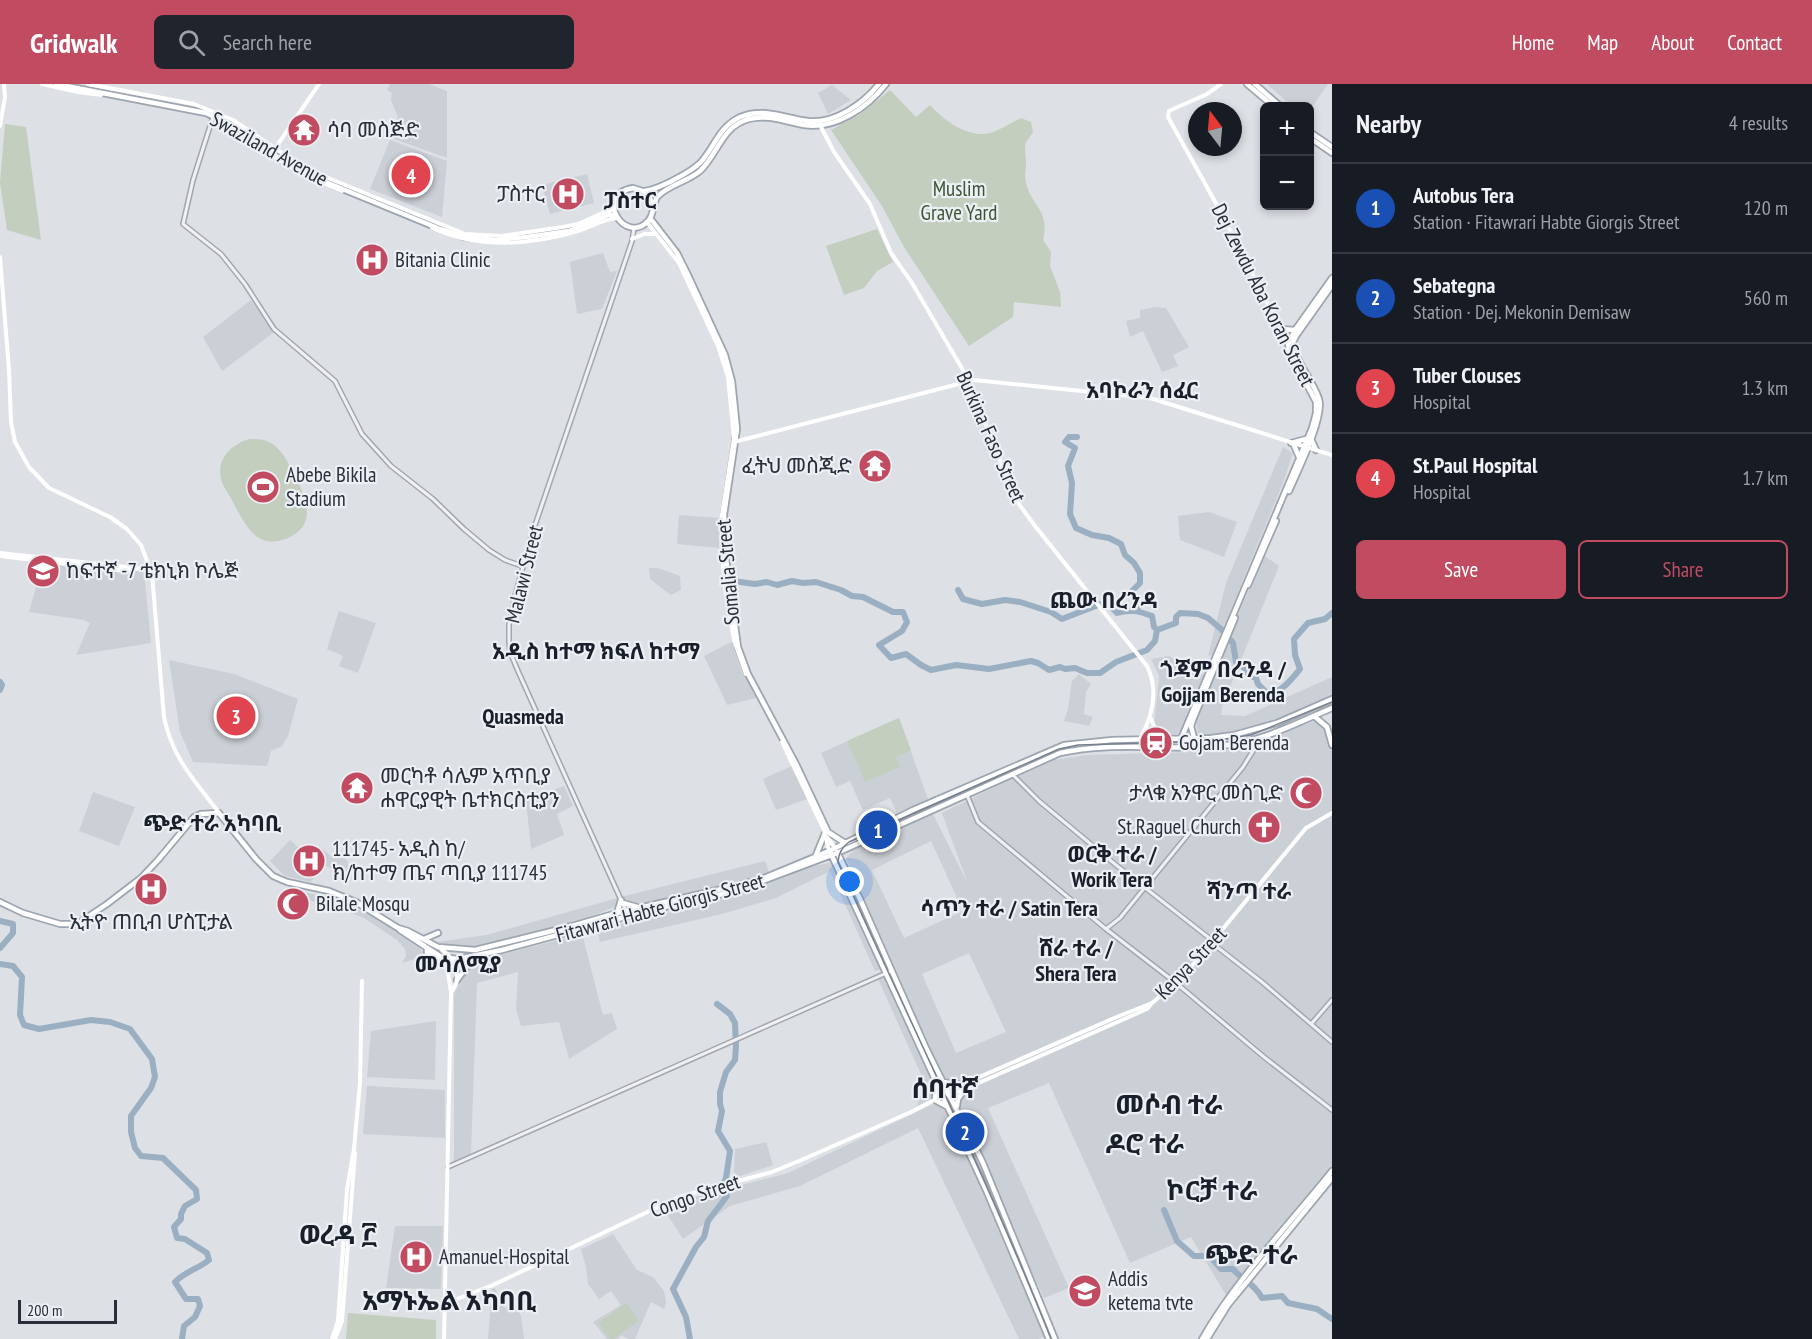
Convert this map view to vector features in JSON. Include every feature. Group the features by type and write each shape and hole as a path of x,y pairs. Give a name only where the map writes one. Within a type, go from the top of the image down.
{"main road":[{"path":"0,126 5,97 4,84"},
{"path":"42,84 213,116 303,175 465,240 494,243 540,239 578,231 616,217"},
{"name":"Swaziland Avenue","path":"56,84 193,109 213,116 240,127 295,166 321,179 447,230 472,237 505,238 568,229 589,223 608,213 614,206"},
{"name":"Swaziland Avenue","path":"65,84 196,107 213,116"},
{"path":"88,84 204,107 233,120 273,151 319,84"},
{"path":"879,84 846,111 820,124 766,112 741,117 723,128 695,167 660,187 644,190 627,189 618,195 614,206 616,217 623,224 634,227 649,220 655,200 660,194 702,169 727,133 742,122 756,118 768,118 804,125 831,124 849,115 877,94 886,84"},
{"name":"Dej Zewdu Aba Koran Street","path":"1181,739 1309,439 1316,413 1316,402 1289,349 1291,343 1281,329 1167,115 1169,111 1207,94 1221,84"},
{"path":"1254,86 1269,102"},
{"path":"1254,86 1275,102"},
{"name":"Burkina Faso Street","path":"820,124 834,152 870,204 888,248 912,283 969,381 1016,500 1148,668 1153,680 1151,719 1140,739"},
{"path":"1314,135 1332,147"},
{"path":"1314,141 1332,153"},
{"name":"Swaziland Avenue","path":"273,151 313,177 464,237 496,240 536,236 577,229 608,215 616,217"},
{"path":"644,190 650,197 654,208"},
{"path":"649,220 677,253 703,304 725,355 732,381 737,429 724,515 726,559 738,647 748,674 796,764 828,832 845,846"},
{"name":"Somalia Street","path":"649,220 678,263 723,360 730,389 735,442 722,515 724,578 734,640 746,674 792,762 833,852"},
{"path":"632,239 644,234 657,234"},
{"path":"0,257 13,438 33,472 49,488 110,518 127,529 138,541 150,566 167,732 179,760 256,859 273,876 297,886 329,891 356,902 398,928 424,939 453,959 457,980"},
{"path":"1291,343 1295,330 1332,278"},
{"path":"1291,343 1332,285"},
{"path":"1281,329 1295,330"},
{"path":"735,442 969,381 986,381 1150,398 1332,455"},
{"path":"1292,443 1309,439 1314,450"},
{"path":"1292,443 1301,456 1314,450"},
{"path":"0,554 136,568 150,566"},
{"name":"Dej Zewdu Aba Koran Street","path":"1194,738 1192,722 1211,668"},
{"path":"845,846 1011,766 1064,745 1140,739 1220,737 1277,723 1332,699"},
{"name":"Fitawrari Habte Giorgis Street","path":"398,928 428,949 445,958 453,959 626,914 749,888 1051,756 1075,750 1206,747 1261,738 1332,708"},
{"path":"1314,716 1327,727 1332,745"},
{"path":"1151,719 1160,740"},
{"path":"0,902 60,924 77,924 141,878 194,817 201,814 219,813"},
{"name":"Kenya Street","path":"964,1087 1147,1009 1176,983 1213,942 1306,828 1332,813"},
{"path":"816,856 825,834"},
{"path":"842,863 845,846"},
{"path":"438,947 475,953 618,913 626,914 756,880 816,856 833,852"},
{"path":"833,852 842,863 936,1083 939,1098 948,1107 1049,1339"},
{"path":"833,852 837,867 988,1174 1055,1339"},
{"path":"822,858 837,867"},
{"path":"618,913 622,901 642,908"},
{"path":"424,939 438,933"},
{"path":"427,964 428,949"},
{"path":"428,949 435,958 443,961 452,992 444,1339"},
{"path":"452,992 475,953"},
{"path":"363,980 363,1072 348,1254 342,1321 333,1339 338,1321 347,1189 354,1149 360,1082 363,980"},
{"path":"943,1082 964,1087 958,1099 957,1109"},
{"name":"Congo Street","path":"444,1304 493,1285 666,1203 778,1170 886,1124 964,1087"},
{"path":"939,1098 948,1107"},
{"path":"354,1149 356,1157"},
{"path":"1202,1339 1220,1309 1332,1172"},
{"path":"1262,1259 1332,1178"},
{"path":"1207,1339 1242,1284"}],"street":[{"path":"213,116 193,180 183,224 221,254 274,329 321,366 335,381 362,434 391,466 428,494 482,544 505,560 522,566"},
{"name":"Malawi Street","path":"626,914 510,652 509,625 531,536 632,239 634,227"},
{"path":"1106,929 1120,918 1145,888 1243,767 1261,738"},
{"path":"1012,774 1039,801 1312,1023 1332,1042"},
{"path":"967,793 978,822 1106,929 1332,1110"},
{"path":"448,1167 889,972"},
{"path":"1312,1023 1332,1000"}],"shaded area":[{"path":"390,84 429,84 447,91 447,158 391,138 398,117 391,100 392,93 387,90"},
{"path":"1267,84 1328,84 1314,104 1314,102 1287,102"},
{"path":"832,85 851,100 828,114 818,93"},
{"path":"390,140 447,161 442,217 370,189"},
{"name":"ፓስተር","path":"587,174 594,203 550,214 542,185"},
{"path":"603,253 610,272 617,271 602,309 577,314 570,262"},
{"path":"251,300 274,331 222,371 203,337"},
{"path":"1166,308 1189,347 1173,355 1178,366 1162,372 1143,331 1130,337 1126,321 1140,318 1140,310"},
{"path":"1283,447 1293,453 1283,483 1212,655 1208,656 1226,583"},
{"path":"1209,512 1237,522 1224,557 1180,540 1178,516"},
{"path":"679,515 719,518 719,548 677,544"},
{"path":"1263,555 1279,566 1222,707 1221,715 1245,716 1332,677 1332,698 1251,731 1218,736 1198,734 1195,717"},
{"path":"43,563 144,572 151,643 76,655 90,623 84,620 29,612"},
{"path":"649,568 658,568 680,576 681,590 671,595 650,579"},
{"path":"339,611 376,623 358,673 339,666 343,656 327,649"},
{"path":"735,640 761,697 727,705 704,656"},
{"path":"1169,656 1204,675 1189,709 1181,737 1153,738 1159,676 1151,659"},
{"path":"169,660 234,674 298,699 288,736 282,746 271,751 267,766 193,762 180,732"},
{"path":"1079,674 1091,684 1086,692 1084,714 1093,717 1089,726 1064,721 1072,681"},
{"path":"899,718 928,799 897,813 890,798 863,810 850,781 836,787 821,753"},
{"path":"1317,720 1327,727 1332,752 1332,1169 1226,1295 1191,1237 1130,1263 1049,1083 988,1108 1069,1288 1044,1298 950,1095 961,1089 949,1092 846,858 858,846 933,814 968,884 942,813 1054,760 1087,755 1192,752 1252,743","holes":["931,841 963,911 904,938 872,870","969,953 1006,1032 956,1053 922,974"]},
{"path":"794,765 810,798 776,810 763,779"},
{"path":"564,786 573,806 557,814 564,835 531,849 526,801"},
{"path":"93,792 135,807 119,846 79,831"},
{"name":"111745- አዲስ ከ/ ክ/ከተማ ጤና ጣቢያ 111745","path":"290,840 306,854 320,847 331,856 338,850 348,862 348,875 323,865 311,882 285,876 270,861"},
{"path":"765,861 769,872 723,888 650,905 634,904 621,897"},
{"path":"833,862 882,969 875,971 830,871 776,898 722,914 600,942 597,929 707,904 750,890 804,868"},
{"path":"307,893 332,897 411,937 423,952 421,957 402,963 406,956 405,949 397,940 364,918 329,904 306,900"},
{"path":"621,897 614,907 576,923 472,949 437,942 487,935"},
{"path":"582,934 603,1015 612,1013 617,1029 569,1059 559,1022 521,1026 516,1009 518,972 477,983 471,1154 454,1163 454,994 464,972 474,959"},
{"path":"886,976 940,1095 917,1106 925,1083 878,979"},
{"path":"436,1021 435,1080 367,1077 371,1031"},
{"path":"367,1086 445,1090 445,1138 363,1134"},
{"path":"942,1100 1012,1254 1046,1336 1038,1339 1019,1339 918,1128 800,1186 730,1206 683,1239 665,1211 677,1203 695,1197 788,1173"},
{"path":"766,1142 773,1165 734,1178 735,1149"},
{"name":"Amanuel-Hospital","path":"395,1226 443,1226 441,1289 386,1288"},
{"path":"613,1234 637,1270 653,1277 664,1291 666,1302 664,1309 651,1302 635,1339 621,1335 618,1339 607,1339 593,1322 621,1305 611,1291 599,1299 588,1284 581,1249"},
{"path":"495,1288 504,1308 516,1305 521,1316 524,1339 488,1339 492,1289"}],"green space":[{"name":"Muslim Grave Yard","path":"890,90 916,117 930,105 948,121 977,134 999,130 1021,118 1031,122 1033,132 1025,144 1025,180 1044,222 1043,240 1051,252 1050,266 1060,292 1061,307 1014,302 1013,317 969,346 904,247 882,206 831,130 859,115"},
{"path":"5,124 26,127 41,240 7,230 0,183"},
{"path":"877,229 893,262 877,271 864,288 844,295 826,246"},
{"name":"Abebe Bikila Stadium","path":"249,439 266,441 278,449 289,464 305,499 307,517 304,525 288,538 268,541 254,534 243,520 222,482 220,472 223,459 231,449"},
{"path":"899,718 911,750 896,757 900,767 865,782 847,741"},
{"path":"626,1303 639,1321 610,1339 598,1323"},
{"path":"348,1313 436,1320 436,1339 346,1339"}],"waterway":[{"path":"1077,437 1069,437 1065,442 1075,448 1068,466 1072,483 1070,514 1076,528 1121,544 1125,555 1140,573 1140,583 1132,591 1138,610"},
{"path":"733,581 755,584 767,582 777,585 792,581 816,582 852,596 863,597 893,612 903,612 907,622 902,631 879,645 891,658 906,654 931,670 956,665 989,669 1031,661 1049,670 1060,667 1075,668 1087,673 1100,673 1116,662 1147,650 1155,641 1157,630"},
{"path":"958,590 963,599 982,604 1005,600 1020,602 1051,612 1062,619 1106,602 1117,613 1134,611 1152,616 1154,627 1157,630 1176,623 1176,617 1180,613 1198,614 1208,618 1221,629 1233,643 1236,662 1247,670 1248,675 1256,678 1258,684 1268,694 1282,688 1300,669 1295,655 1294,639 1308,623 1325,619 1332,613"},
{"path":"0,682 2,685 0,690"},
{"path":"0,921 13,924 13,933 0,948"},
{"path":"0,964 13,966 22,977 20,1015 24,1025 39,1029 91,1020 110,1022 130,1029 152,1059 155,1077 151,1088 131,1116 131,1132 135,1148 141,1156 163,1158 196,1190 197,1199 185,1206 181,1219 174,1227 177,1238 185,1239 207,1253 209,1260 175,1282 186,1299 198,1299 200,1306 195,1317 184,1326 182,1339"},
{"path":"690,1339 686,1317 673,1289 704,1237 708,1221 727,1196 722,1186 726,1178 730,1151 718,1131 722,1111 720,1092 726,1072 735,1060 735,1023 730,1014 717,1004"},
{"path":"1164,1210 1177,1241 1194,1256 1210,1256 1221,1269 1233,1269 1256,1289 1262,1298 1282,1296 1288,1303 1317,1309 1332,1319"}],"tram line":[{"path":"1051,1339 974,1159 838,862 840,853 849,842 1059,749 1078,745 1212,741 1251,735 1332,702"}],"place":[{"name":"ሳባ መስጅድ","path":"304,130"},
{"name":"St.Paul Hospital","path":"411,175"},
{"name":"ፓስተር","path":"568,194"},
{"name":"Bitania Clinic","path":"372,260"},
{"name":"ፈትህ መስጂድ","path":"875,466"},
{"name":"Abebe Bikila Stadium","path":"263,487"},
{"name":"ከፍተኛ -7 ቴክኒክ ኮሌጅ","path":"43,571"},
{"name":"Tuber Clouses","path":"236,716"},
{"name":"Gojam Berenda","path":"1156,743"},
{"name":"መርካቶ ሳሌም አጥቢያ ሐዋርያዊት ቤተክርስቲያን","path":"357,788"},
{"name":"ታላቁ አንዋር መስጊድ","path":"1306,793"},
{"name":"St.Raguel Church","path":"1264,827"},
{"name":"Autobus Tera","path":"878,830"},
{"name":"111745- አዲስ ከ/ ክ/ከተማ ጤና ጣቢያ 111745","path":"309,861"},
{"name":"ኢትዮ ጠቢብ ሆስፒታል","path":"151,889"},
{"name":"Bilale Mosqu","path":"293,904"},
{"name":"Sebategna","path":"965,1132"},
{"name":"Amanuel-Hospital","path":"416,1257"},
{"name":"Addis ketema tvte","path":"1085,1291"}],"district":[{"name":"ፓስተር","path":"630,200"},
{"name":"አባኮራን ሰፈር","path":"1142,390"},
{"name":"ጨው በረንዳ","path":"1104,600"},
{"name":"አዲስ ከተማ ክፍለ ከተማ","path":"596,651"},
{"name":"ጎጃም በረንዳ / Gojjam Berenda","path":"1223,682"},
{"name":"Quasmeda","path":"523,716"},
{"name":"ጭድ ተራ አካባቢ","path":"212,823"},
{"name":"ወርቅ ተራ / Worik Tera","path":"1112,866"},
{"name":"ሻንጣ ተራ","path":"1249,891"},
{"name":"ሳጥን ተራ / Satin Tera","path":"1009,908"},
{"name":"ሸራ ተራ / Shera Tera","path":"1076,960"},
{"name":"መሳለሚያ","path":"458,964"},
{"name":"ሰባተኛ","path":"945,1089"},
{"name":"መሶብ ተራ","path":"1169,1105"},
{"name":"ዶሮ ተራ","path":"1145,1144"},
{"name":"ኮርቻ ተራ","path":"1212,1191"},
{"name":"ወረዳ ፫","path":"338,1235"},
{"name":"ጭድ ተራ","path":"1251,1255"},
{"name":"አማኑኤል አካባቢ","path":"449,1301"}]}
